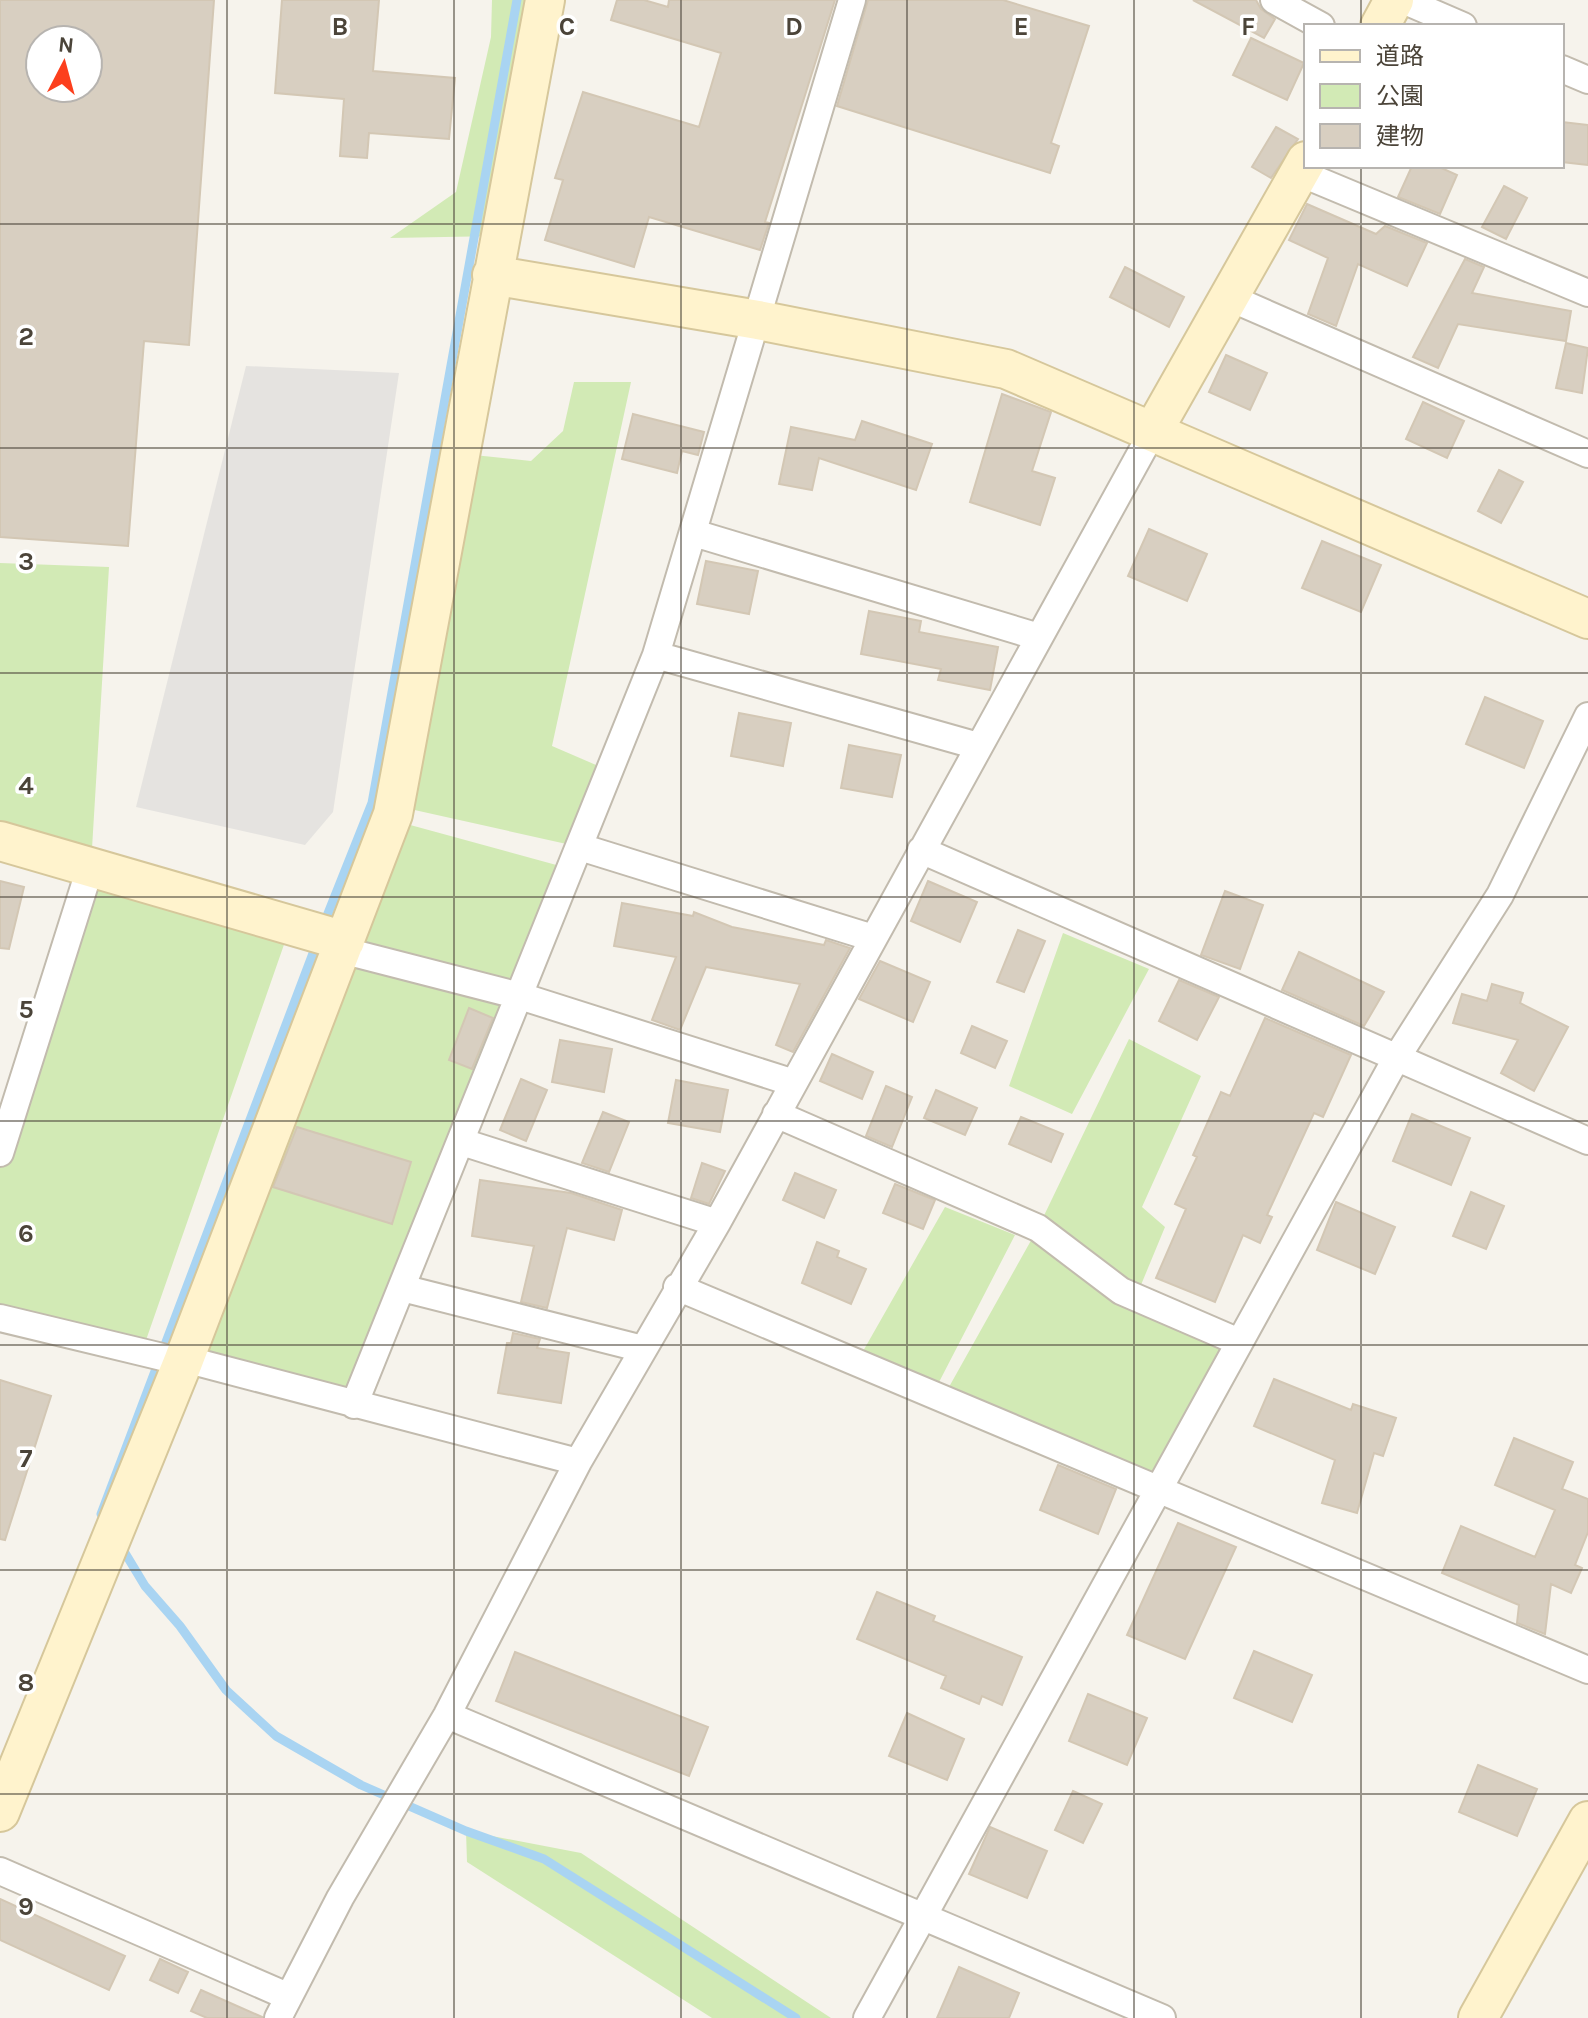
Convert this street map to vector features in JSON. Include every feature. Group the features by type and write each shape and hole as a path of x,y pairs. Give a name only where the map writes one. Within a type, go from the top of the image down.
{"street":[{"path":"0,1812 183,1362 393,814 545,0"},
{"path":"354,1405 656,655 852,0"},
{"path":"1274,0 1317,24"},
{"path":"1381,24 1394,0"},
{"path":"1403,0 1458,24"},
{"path":"1564,70 1588,80"},
{"path":"0,1871 283,2007 447,1715 578,1462 677,1287 717,1223 978,746 1303,167"},
{"path":"1305,168 1588,293"},
{"path":"492,275 758,320 1006,369 1588,619"},
{"path":"1228,297 1588,454"},
{"path":"694,533 1039,637"},
{"path":"656,655 978,746"},
{"path":"867,2018 1397,1057 1500,895 1588,716"},
{"path":"0,841 91,865 794,1083"},
{"path":"580,847 873,938"},
{"path":"921,850 1588,1141"},
{"path":"0,1153 91,865"},
{"path":"776,1114 1038,1228 1121,1291 1239,1342"},
{"path":"462,1142 717,1223"},
{"path":"677,1287 1588,1670"},
{"path":"402,1288 643,1349"},
{"path":"0,1318 183,1362 196,1362 578,1462"},
{"path":"447,1715 1162,2018"},
{"path":"1478,2018 1588,1821"}],"green space":[{"path":"492,0 545,0 499,236 390,238 456,192 491,37"},
{"path":"574,382 631,382 552,746 610,771 580,847 410,809 474,455 531,461 563,431"},
{"path":"0,563 109,567 91,865 0,843"},
{"path":"403,823 571,869 354,1405 187,1352"},
{"path":"100,868 287,936 145,1343 0,1307 0,1163"},
{"path":"1063,933 1149,969 1072,1114 1009,1086"},
{"path":"1129,1039 1201,1076 1142,1207 1165,1227 1136,1297 1239,1342 1162,1481 949,1387 1038,1228"},
{"path":"945,1207 1015,1235 937,1386 862,1353"},
{"path":"466,1831 581,1853 831,2018 712,2018 467,1862"}],"shaded area":[{"path":"246,366 399,373 333,812 305,845 136,807"}],"building":[{"path":"0,0 214,0 189,345 144,341 128,546 0,537"},
{"path":"282,0 379,0 373,71 455,78 449,139 369,133 367,158 340,156 344,99 275,93"},
{"path":"617,0 644,0 668,7 669,0 835,0 765,222 769,223 760,250 649,217 634,267 545,240 563,180 555,178 583,92 699,127 721,53 611,20"},
{"path":"868,0 1003,0 1089,26 1051,143 1059,146 1050,173 837,106"},
{"path":"1193,0 1256,0 1261,9 1275,19 1264,38"},
{"path":"1251,38 1304,63 1287,100 1233,75"},
{"path":"1564,122 1588,125 1588,165 1564,162"},
{"path":"1276,127 1298,139 1271,178 1252,167"},
{"path":"1411,168 1441,168 1457,175 1440,214 1398,197"},
{"path":"1504,186 1527,198 1506,239 1482,227"},
{"path":"1307,204 1376,234 1385,226 1427,243 1407,286 1358,264 1336,326 1308,314 1328,258 1289,240"},
{"path":"1465,259 1484,267 1472,293 1571,311 1566,341 1458,324 1438,368 1413,357"},
{"path":"1125,267 1184,297 1169,327 1110,297"},
{"path":"1566,343 1588,348 1582,393 1556,388"},
{"path":"1226,355 1267,373 1250,410 1209,392"},
{"path":"1002,394 1051,412 1032,471 1055,478 1040,525 970,502"},
{"path":"1423,402 1464,421 1447,458 1406,439"},
{"path":"633,414 704,432 698,455 682,451 677,473 622,459"},
{"path":"862,421 932,444 916,490 819,458 812,490 779,484 791,427 855,440"},
{"path":"1499,470 1523,482 1501,523 1478,511"},
{"path":"1149,529 1207,554 1187,601 1128,576"},
{"path":"1322,541 1381,565 1361,612 1302,588"},
{"path":"706,561 758,571 749,614 697,604"},
{"path":"869,611 921,621 919,632 998,647 990,690 938,680 941,669 861,654"},
{"path":"1485,697 1543,721 1524,768 1466,744"},
{"path":"739,713 791,723 783,766 731,756"},
{"path":"849,745 901,755 892,797 841,788"},
{"path":"0,881 24,887 9,949 0,948"},
{"path":"928,881 977,902 960,942 911,921"},
{"path":"1225,891 1263,905 1240,969 1201,955"},
{"path":"622,903 693,916 694,912 732,927 824,945 826,940 850,948 793,1052 776,1045 800,984 706,967 680,1030 652,1020 676,957 614,946"},
{"path":"1018,930 1045,941 1024,992 997,982"},
{"path":"1299,952 1384,992 1364,1026 1282,990"},
{"path":"880,961 930,982 913,1022 859,999"},
{"path":"1179,980 1219,997 1197,1040 1159,1021"},
{"path":"1492,984 1523,993 1520,1003 1568,1027 1534,1091 1501,1073 1518,1040 1453,1023 1462,994 1487,1001"},
{"path":"469,1008 493,1018 472,1069 449,1060"},
{"path":"1265,1018 1351,1055 1323,1117 1314,1113 1267,1215 1272,1217 1260,1243 1243,1235 1215,1302 1156,1278 1186,1209 1175,1204 1197,1157 1193,1155 1221,1092 1230,1096"},
{"path":"972,1026 1007,1041 995,1068 961,1053"},
{"path":"560,1040 612,1049 604,1092 552,1082"},
{"path":"832,1054 873,1072 862,1099 820,1081"},
{"path":"521,1079 547,1090 526,1141 500,1130"},
{"path":"676,1080 728,1090 720,1132 668,1123"},
{"path":"886,1086 912,1097 892,1147 866,1136"},
{"path":"936,1090 977,1108 965,1135 924,1118"},
{"path":"603,1112 629,1122 609,1172 582,1163"},
{"path":"1412,1114 1470,1138 1451,1185 1393,1161"},
{"path":"1021,1117 1063,1134 1051,1162 1009,1144"},
{"path":"297,1127 411,1162 392,1224 273,1187"},
{"path":"702,1163 725,1171 709,1204 691,1198"},
{"path":"795,1173 836,1190 824,1218 783,1200"},
{"path":"480,1180 571,1193 622,1210 614,1240 567,1228 547,1308 521,1302 534,1246 472,1236"},
{"path":"895,1184 935,1200 923,1229 883,1213"},
{"path":"1471,1192 1504,1206 1486,1249 1453,1236"},
{"path":"1336,1202 1395,1227 1375,1274 1317,1250"},
{"path":"817,1242 839,1251 837,1257 866,1269 851,1304 802,1283"},
{"path":"513,1333 540,1339 537,1348 569,1353 561,1403 498,1393 507,1343 511,1343"},
{"path":"1274,1379 1351,1410 1353,1404 1396,1418 1383,1456 1374,1453 1357,1513 1322,1503 1335,1460 1254,1426"},
{"path":"0,1380 51,1396 5,1540 0,1539"},
{"path":"1514,1438 1573,1462 1562,1489 1588,1499 1588,1532 1575,1565 1582,1568 1571,1593 1551,1584 1545,1634 1517,1623 1519,1605 1442,1573 1461,1526 1535,1557 1555,1510 1495,1485"},
{"path":"1058,1465 1116,1489 1098,1534 1040,1510"},
{"path":"1178,1523 1236,1547 1185,1659 1127,1635"},
{"path":"877,1592 935,1616 933,1621 1022,1657 1002,1705 982,1696 979,1704 941,1688 946,1676 857,1639"},
{"path":"1254,1651 1312,1675 1292,1722 1234,1698"},
{"path":"515,1652 708,1727 689,1776 496,1701"},
{"path":"1088,1694 1147,1718 1127,1765 1069,1741"},
{"path":"907,1713 964,1739 947,1780 889,1756"},
{"path":"1478,1765 1537,1789 1517,1836 1459,1812"},
{"path":"1073,1791 1102,1804 1083,1843 1055,1830"},
{"path":"990,1827 1047,1851 1027,1898 969,1874"},
{"path":"0,1899 125,1956 109,1990 0,1940"},
{"path":"160,1959 188,1972 178,1993 150,1980"},
{"path":"959,1967 1019,1993 1009,2018 937,2018"},
{"path":"201,1990 262,2018 207,2018 191,2011"}],"waterway":[{"path":"323,926 372,803 517,0"},
{"path":"103,1517 101,1514 318,940"},
{"path":"119,1543 145,1586 180,1626 226,1690 276,1736 361,1785 466,1831 544,1859 796,2018"}]}
